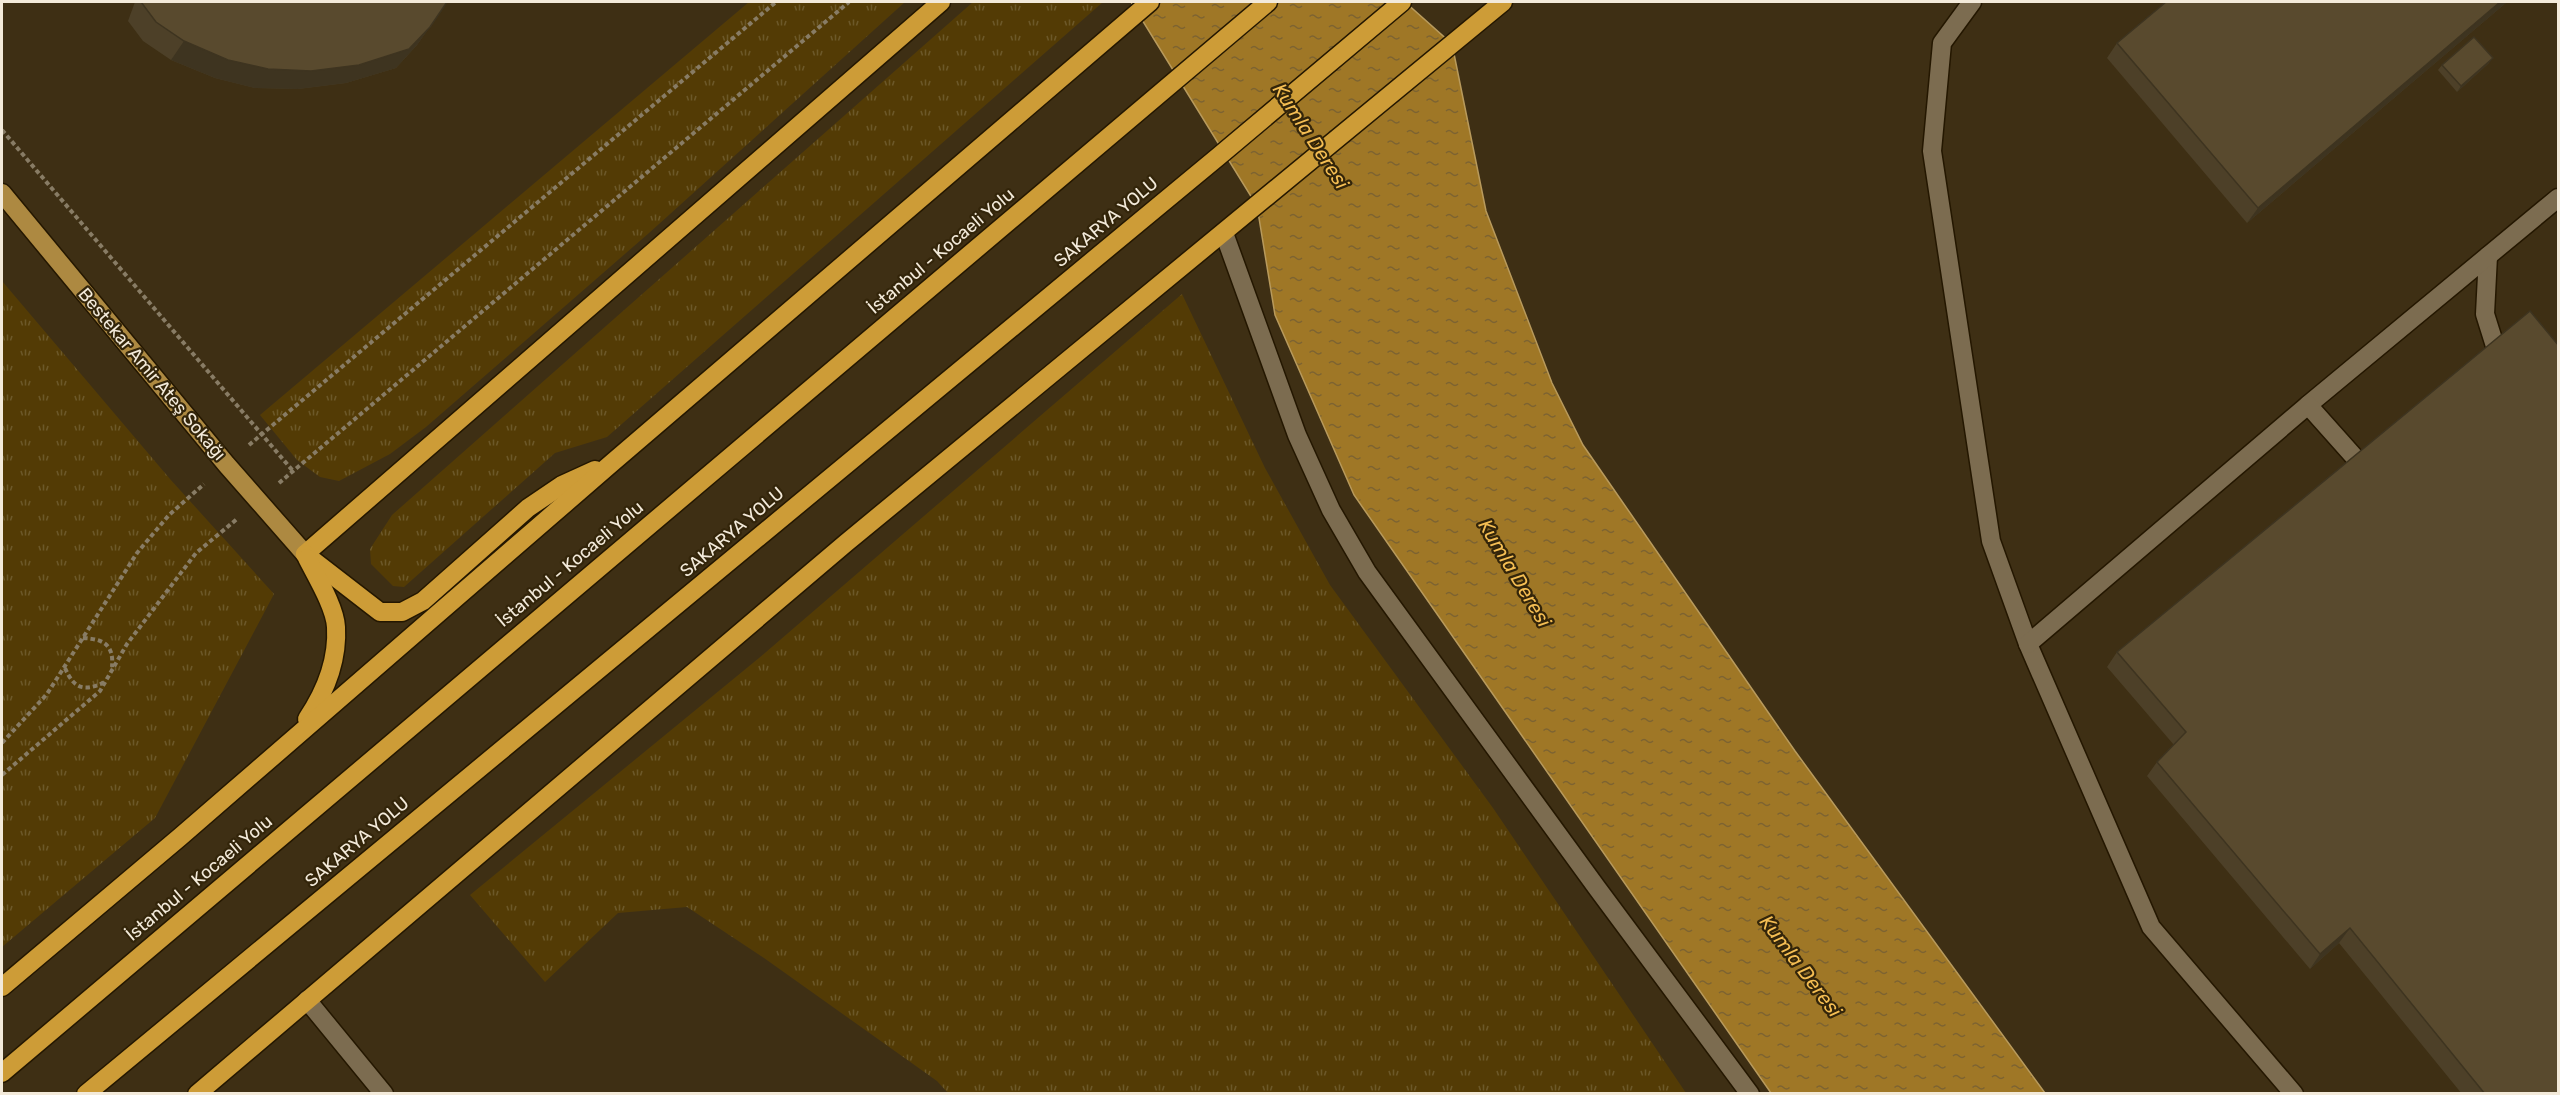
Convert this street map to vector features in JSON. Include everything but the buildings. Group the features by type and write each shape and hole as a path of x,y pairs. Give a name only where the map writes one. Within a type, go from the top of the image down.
{"highway":[{"path":"305,554 941,2"},
{"path":"2,987 1150,2"},
{"name":"İstanbul - Kocaeli Yolu","path":"2,1073 1268,2"},
{"name":"SAKARYA YOLU","path":"86,1094 1220,156 1402,2"},
{"path":"197,1094 846,543 1503,2"},
{"path":"305,554 380,612 402,612 423,601 528,508 562,484 613,462"},
{"path":"295,737 321,698 332,669 336,626 305,554"}],"main road":[{"name":"Bestekar Amir Ateş Sokağı","path":"2,193 226,464 260,500 305,554"}],"street":[{"path":"1972,2 1942,43 1932,151 1990,541 2028,644 2151,927 2294,1094"},
{"path":"2028,644 2308,405 2559,198"},
{"path":"1224,233 1297,435 1331,510 1367,572 1750,1094"},
{"path":"2488,256 2485,314 2495,346"},
{"path":"2308,405 2357,460"},
{"path":"307,1000 384,1094"}],"path":[{"path":"2,743 47,694 136,553 169,515 226,464 776,2"},
{"path":"2,775 100,691 128,644 196,553 849,2"},
{"path":"2,130 293,471"},
{"path":"83,638 98,639 109,645 113,657 112,671"},
{"path":"64,667 70,680 79,687 91,689 106,682"}],"green space":[{"path":"749,2 905,2 649,233 426,427 390,454 339,481 320,477 297,460 260,415"},
{"path":"973,2 1103,2 607,437 555,453 404,587 393,586 371,564 370,549 392,515"},
{"path":"2,281 170,479 274,594 155,818 2,947"},
{"path":"1182,294 1265,468 1330,585 1493,808 1686,1093 948,1093 937,1081 764,958 687,907 618,913 545,982 470,895 759,658"}],"water":[{"name":"Kumla Deresi","path":"1131,2 1405,2 1452,44 1486,211 1552,383 1583,445 1795,751 2045,1093 1771,1093 1354,495 1275,315 1257,206"}]}
